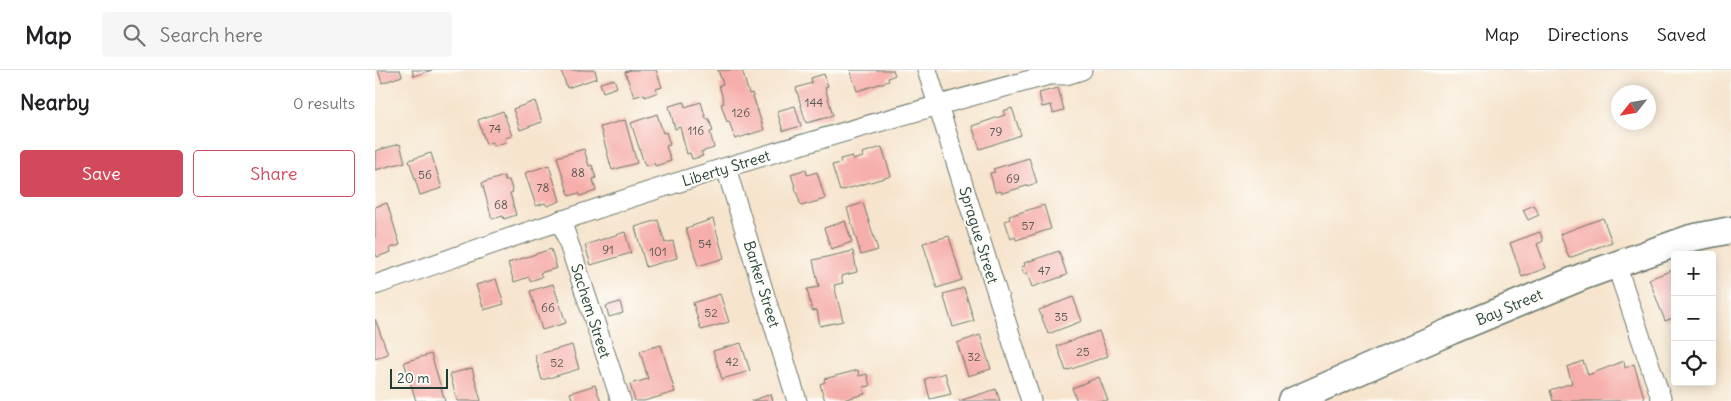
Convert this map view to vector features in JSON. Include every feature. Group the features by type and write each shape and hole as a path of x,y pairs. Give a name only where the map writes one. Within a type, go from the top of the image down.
{"main road":[{"name":"Bay Street","path":"1292,401 1451,331 1616,264 1691,238 1731,230"}],"street":[{"name":"Sprague Street","path":"927,70 1031,401"},
{"name":"Liberty Street","path":"375,285 561,220 726,168 938,104 1049,75 1066,75 1082,70"},
{"name":"Barker Street","path":"726,168 797,401"},
{"name":"Sachem Street","path":"561,220 621,401"},
{"path":"1616,264 1662,401"}],"building":[{"path":"378,70 400,70 402,76 382,83"},
{"path":"412,70 432,70 414,76"},
{"path":"561,70 595,70 597,78 567,88"},
{"path":"631,70 656,70 662,87 656,89 658,92 645,97 644,94 634,97 625,72"},
{"path":"718,70 742,70 749,94 752,93 764,130 735,139 721,104 724,103 719,85 723,84"},
{"path":"850,70 893,70 895,75 888,78 889,81 857,91"},
{"path":"824,74 828,86 825,87 833,116 806,123 796,88 812,83 811,78"},
{"path":"614,79 617,87 603,92 600,83"},
{"path":"1058,88 1064,110 1053,113 1051,105 1042,107 1039,93"},
{"path":"535,101 542,122 520,130 513,109"},
{"path":"684,102 685,107 701,102 706,119 709,119 713,131 710,132 714,148 701,152 703,156 692,159 690,153 687,154 680,127 675,129 669,106"},
{"path":"795,106 801,126 783,131 777,111"},
{"path":"1012,108 1021,135 980,149 972,126 1005,115 1003,111"},
{"path":"503,111 512,136 505,138 506,142 493,146 492,142 486,144 478,120"},
{"path":"657,114 663,133 666,132 670,145 666,146 671,161 655,166 654,163 645,166 631,123"},
{"path":"625,120 637,163 612,170 600,127"},
{"path":"400,144 405,162 375,170 375,151"},
{"path":"882,147 891,176 840,191 832,165 841,163 840,159 852,156 853,160 863,157 862,153"},
{"path":"584,149 589,166 592,165 596,178 593,179 596,191 580,196 579,193 569,196 557,157"},
{"path":"431,153 442,188 420,195 409,160"},
{"path":"1029,158 1037,183 1002,193 1001,191 995,192 990,173 995,172 993,169"},
{"path":"549,165 560,201 547,206 545,203 536,206 525,173"},
{"path":"806,169 807,175 817,172 825,199 801,206 791,174"},
{"path":"504,176 505,181 509,180 513,192 510,193 516,215 504,219 503,216 492,219 482,183"},
{"path":"387,203 400,245 390,248 391,252 377,257 375,252 375,207"},
{"path":"863,203 878,250 861,255 847,208"},
{"path":"1044,205 1051,229 1016,240 1015,237 1011,239 1005,221 1010,219 1009,216"},
{"path":"1534,205 1539,215 1528,220 1523,210"},
{"path":"1603,218 1612,242 1569,258 1560,234"},
{"path":"713,219 724,258 698,266 686,228"},
{"path":"658,220 665,243 673,241 677,258 646,267 635,227"},
{"path":"845,221 852,242 831,249 824,228"},
{"path":"625,232 631,253 591,265 585,245"},
{"path":"1540,232 1543,241 1537,244 1546,268 1522,277 1510,243"},
{"path":"949,236 962,280 937,288 923,243"},
{"path":"551,249 557,268 540,273 542,277 530,281 529,277 514,282 508,263"},
{"path":"853,251 857,272 841,276 843,283 834,285 843,321 820,326 817,310 812,311 807,289 819,287 813,260"},
{"path":"1059,251 1067,275 1032,287 1027,273 1024,274 1021,267 1025,266 1024,263"},
{"path":"1671,271 1671,319 1665,321 1649,279"},
{"path":"496,279 504,304 484,310 476,285"},
{"path":"553,284 566,323 542,330 530,291"},
{"path":"964,288 974,321 953,327 943,294"},
{"path":"720,294 729,322 701,330 693,303"},
{"path":"1073,297 1082,321 1048,334 1039,310"},
{"path":"620,302 623,313 609,317 606,306"},
{"path":"375,319 388,354 375,359"},
{"path":"1099,331 1108,356 1066,371 1057,346"},
{"path":"980,335 991,369 968,376 957,343"},
{"path":"741,343 750,371 722,379 713,351"},
{"path":"572,345 579,369 542,380 535,355"},
{"path":"661,345 675,392 644,401 635,401 630,384 648,379 640,351"},
{"path":"431,354 445,401 416,401 404,362"},
{"path":"1583,361 1588,375 1624,361 1625,368 1634,364 1645,401 1553,401 1550,390 1572,383 1567,367"},
{"path":"472,368 481,401 457,401 450,374"},
{"path":"858,370 859,376 867,374 870,386 863,387 865,394 839,401 825,401 820,384 825,382 824,379"},
{"path":"945,373 951,394 930,399 925,379"},
{"path":"1099,377 1108,401 1077,401 1072,388"},
{"path":"595,385 601,401 573,401 570,393"},
{"path":"996,389 1000,401 959,401"},
{"path":"771,394 773,401 751,401"}]}
